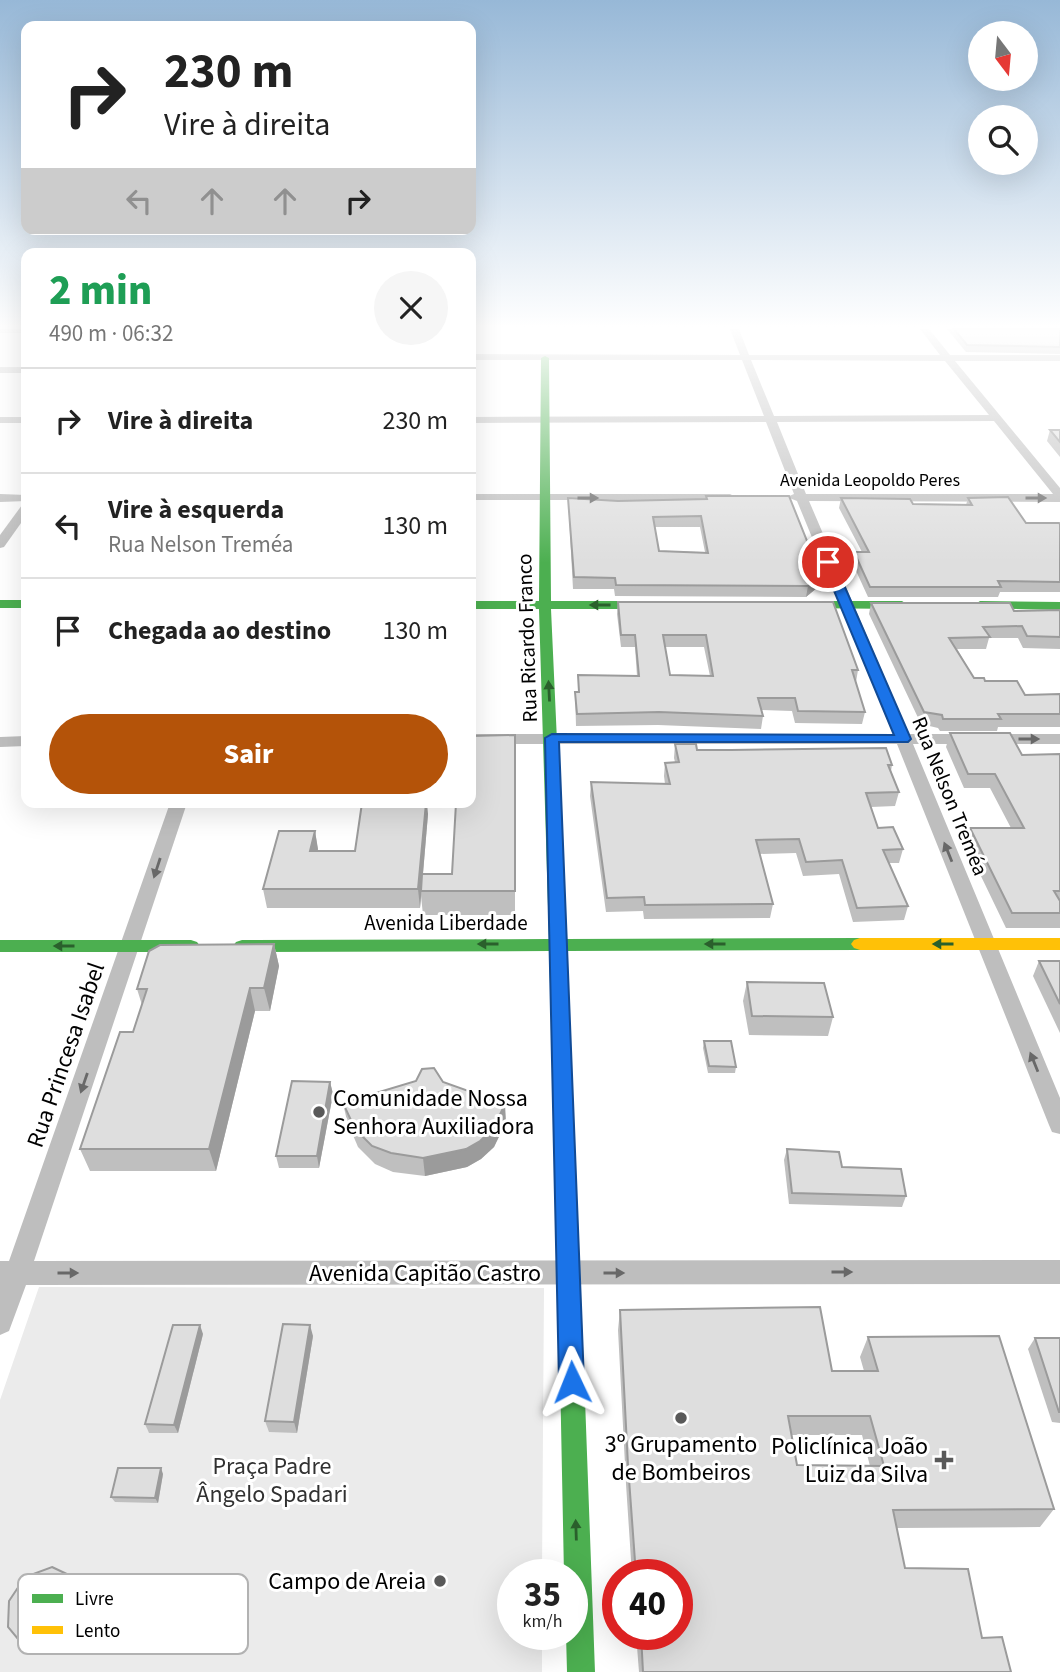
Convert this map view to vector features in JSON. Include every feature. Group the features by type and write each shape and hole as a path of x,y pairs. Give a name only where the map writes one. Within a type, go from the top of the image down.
{"street":[{"name":"Rua Ricardo Franco","path":"545,407 545,605 559,943 581,1672"},
{"name":"Rua Nelson Treméa","path":"764,407 804,497 845,605 903,739 1060,1125"},
{"path":"988,407 1060,496"},
{"path":"476,419 997,418"},
{"path":"0,420 21,420"},
{"name":"Avenida Leopoldo Peres","path":"776,497 1060,496"},
{"path":"476,497 749,498"},
{"path":"0,498 21,498"},
{"path":"0,544 21,515"},
{"path":"0,604 21,604"},
{"path":"476,605 668,605"},
{"path":"790,605 925,605"},
{"path":"965,605 1060,606"},
{"path":"476,739 1060,739"},
{"path":"0,741 21,741"},
{"name":"Rua Princesa Isabel","path":"0,1322 8,1273 132,946 177,808"},
{"name":"Avenida Liberdade","path":"228,946 559,943 1060,944"},
{"path":"0,946 201,946"},
{"name":"Avenida Capitão Castro","path":"8,1273 1060,1272"}],"green space":[{"name":"Praça Padre Ângelo Spadari","path":"39,1287 544,1288 542,1559 497,1559 497,1650 542,1650 542,1672 0,1672 0,1400"}],"building":[{"path":"1050,430 1060,430 1060,442"},
{"path":"706,496 789,496 821,576 808,586 616,585 615,578 574,577 568,498 618,501 707,499","holes":["701,516 708,553 659,551 653,517"]},
{"path":"1008,497 1026,523 1060,524 1060,582 998,581 1001,587 870,587 854,552 869,552 841,498 910,499 913,504 972,505 968,498"},
{"path":"618,602 833,602 858,670 852,670 865,712 798,711 795,698 758,698 763,716 659,712 577,714 575,692 579,692 578,675 639,676 635,635 621,635","holes":["663,635 706,635 713,676 670,675"]},
{"path":"871,603 1010,603 1014,611 1060,610 1060,637 1027,636 1022,626 983,627 990,637 949,638 974,678 984,678 985,681 1017,681 1025,695 1060,694 1060,714 998,714 1001,719 943,719 942,715 924,712"},
{"path":"950,733 1010,733 1022,755 1060,754 1060,891 1054,891 1060,901 1060,913 1012,913 970,828 1024,828 995,774 968,774"},
{"path":"515,735 515,891 421,891 422,874 452,874 456,808 476,808 476,736"},
{"path":"675,744 696,744 697,750 886,748 892,765 888,765 899,792 866,793 878,828 893,827 903,849 883,850 908,906 857,908 842,860 806,862 799,839 756,840 773,904 645,905 644,897 607,898 591,782 670,784 665,763 679,762"},
{"path":"361,808 426,808 418,889 263,889 279,831 315,831 310,851 355,851"},
{"path":"274,944 264,988 250,988 209,1149 80,1149 120,1032 133,1032 147,989 137,989 149,951 160,945"},
{"path":"1039,961 1060,961 1060,1004"},
{"path":"747,982 824,983 833,1017 752,1016"},
{"path":"704,1041 731,1041 736,1067 709,1066"},
{"path":"434,1068 443,1082 505,1104 493,1129 480,1141 466,1149 423,1158 391,1153 372,1146 355,1129 343,1103 416,1081 422,1069"},
{"path":"292,1081 330,1082 317,1156 276,1156"},
{"path":"787,1149 839,1152 842,1167 901,1169 906,1196 792,1193"},
{"path":"820,1307 832,1371 878,1371 868,1337 999,1336 1054,1509 893,1510 905,1568 968,1569 982,1638 1002,1637 1011,1672 643,1672 642,1650 693,1650 693,1559 635,1559 620,1310","holes":["788,1416 870,1416 884,1466 797,1465"]},
{"path":"283,1324 310,1325 294,1422 265,1421"},
{"path":"173,1325 200,1325 174,1425 145,1424"},
{"path":"1035,1338 1060,1338 1060,1412 1059,1412"},
{"path":"118,1468 161,1468 155,1498 111,1497"},
{"path":"52,1567 67,1574 33,1574"},
{"path":"18,1588 18,1639 8,1627 9,1601"}],"traffic: fast":[{"path":"545,407 545,605 565,1147"},
{"path":"0,604 21,604"},
{"path":"476,605 650,605"},
{"path":"802,605 902,605"},
{"path":"980,605 1060,606"},
{"path":"242,946 860,944"},
{"path":"0,946 191,946"},
{"path":"572,1372 581,1672"}],"traffic: slow":[{"path":"860,944 1060,944"},
{"path":"565,1147 572,1372"}],"place":[{"name":"Comunidade Nossa Senhora Auxiliadora","path":"319,1112"},
{"name":"3º Grupamento de Bombeiros","path":"681,1418"},
{"name":"Policlínica João Luiz da Silva","path":"944,1460"},
{"name":"Campo de Areia","path":"440,1581"}],"route":[{"path":"572,1382 552,738 903,739 828,562"}]}
